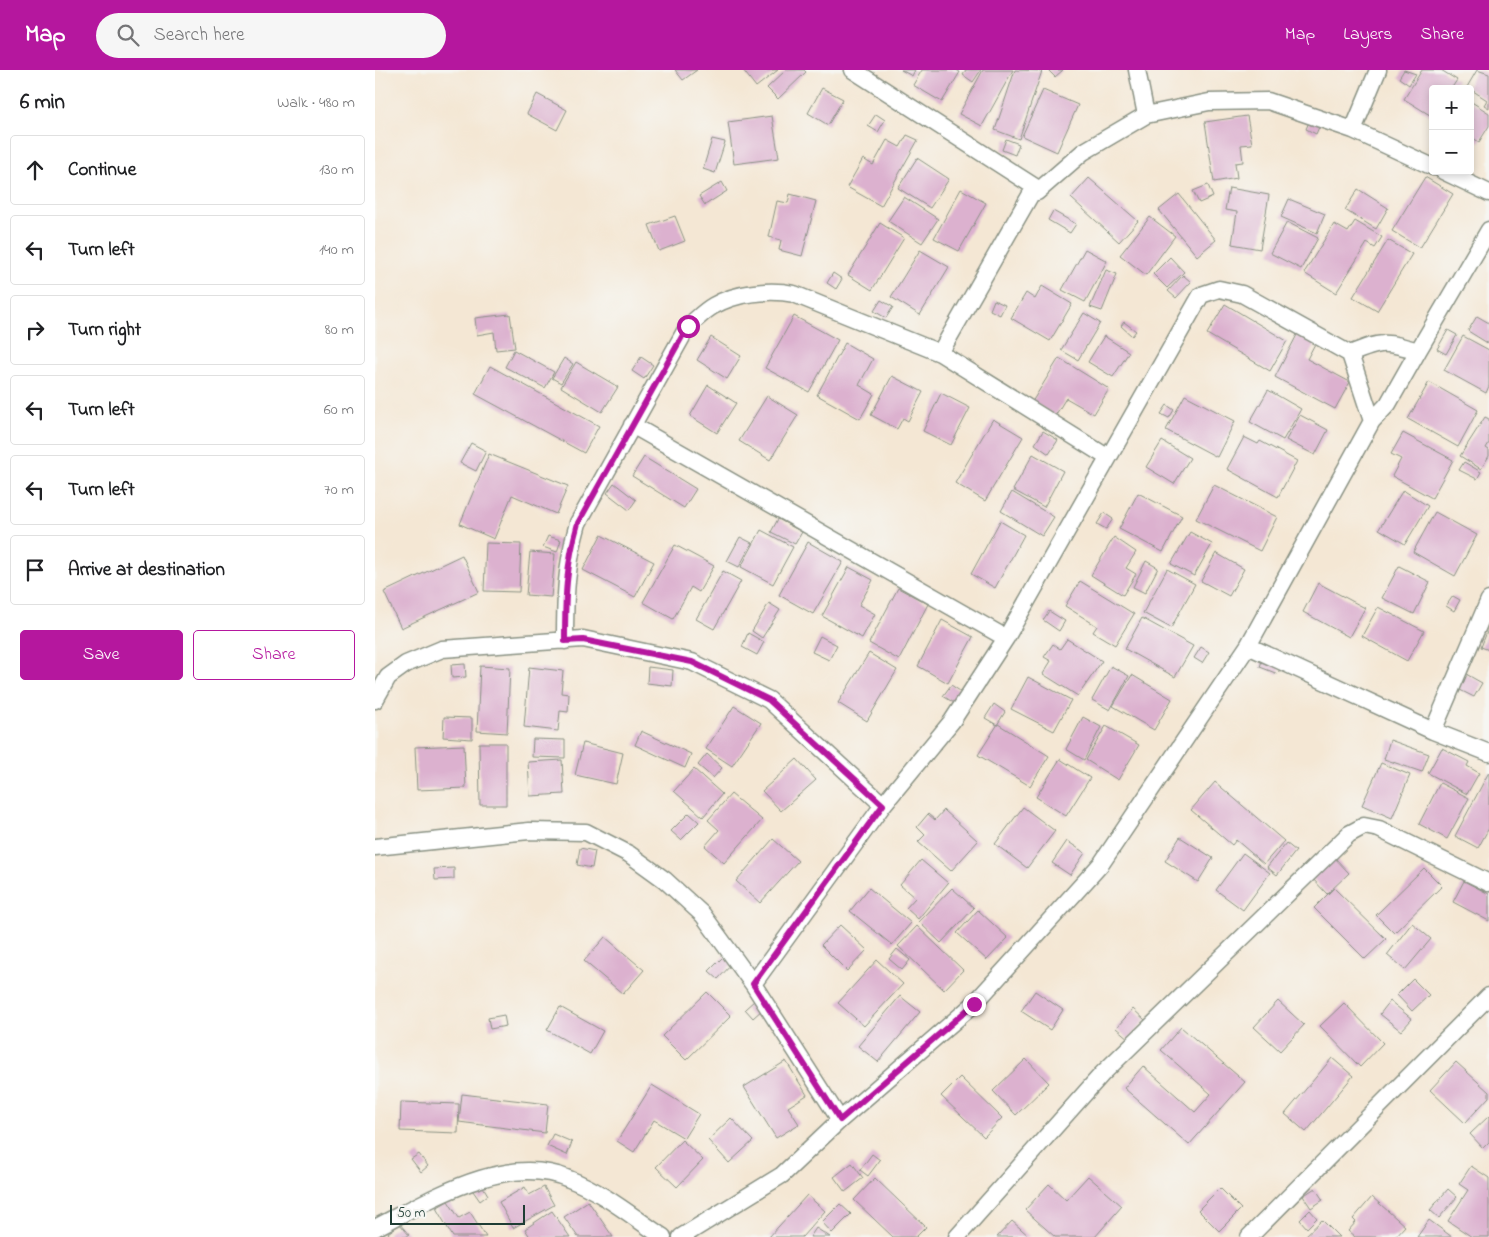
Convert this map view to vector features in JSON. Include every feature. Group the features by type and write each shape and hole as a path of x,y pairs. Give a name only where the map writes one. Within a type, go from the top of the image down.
{"street":[{"path":"853,70 1035,187 1037,192 1083,152 1146,115 1209,102 1268,101 1317,116 1353,130 1429,165"},
{"path":"1137,70 1146,115"},
{"path":"1353,130 1378,70"},
{"path":"1451,175 1489,193"},
{"path":"940,353 1035,187"},
{"path":"681,1237 782,1174 840,1120 974,1004 1101,864 1247,646 1372,421 1388,404 1489,230"},
{"path":"753,984 883,805 952,721 1006,638 1107,457 1201,295 1219,289 1242,294 1350,354 1372,421"},
{"path":"565,641 565,594 568,558 578,523 631,425 688,326 713,305 750,294 775,290 794,294 940,353 1107,457"},
{"path":"1350,354 1377,342 1394,344 1418,351"},
{"path":"631,425 1006,638"},
{"path":"1433,731 1489,600"},
{"path":"375,700 388,677 406,664 442,649 583,640 692,662 769,700 883,805"},
{"path":"1247,646 1433,731 1489,752"},
{"path":"957,1237 1102,1074 1349,834 1364,826 1379,829 1489,883"},
{"path":"375,847 529,831 586,832 629,854 665,880 703,915 753,984 840,1120"},
{"path":"1249,1237 1489,996"},
{"path":"375,1228 450,1190 493,1174 542,1172 569,1178 584,1186 607,1199 663,1237"}],"building":[{"path":"675,70 697,70 683,80"},
{"path":"743,70 778,70 756,87"},
{"path":"786,70 804,70 806,72 778,99 767,88"},
{"path":"901,70 915,70 912,76"},
{"path":"922,70 956,70 960,72 942,102 913,85"},
{"path":"966,70 981,70 973,82 963,75"},
{"path":"983,70 1013,70 982,126 959,114"},
{"path":"1015,70 1042,71 1019,139 995,130"},
{"path":"1048,70 1063,70 1055,77"},
{"path":"1404,70 1416,74 1409,85 1399,78"},
{"path":"1422,70 1441,70 1457,80 1454,85 1429,85 1429,115 1404,99"},
{"path":"1477,70 1489,74 1489,108 1484,105 1487,100 1474,92 1474,85 1468,85"},
{"path":"822,88 843,99 828,125 808,113"},
{"path":"1043,90 1078,105 1057,152 1022,136"},
{"path":"537,94 567,110 557,130 527,114"},
{"path":"1474,104 1489,113 1489,126 1479,142 1474,139"},
{"path":"876,114 885,120 878,132 868,126"},
{"path":"1312,115 1322,120 1316,134 1306,129"},
{"path":"772,116 779,158 734,164 728,122"},
{"path":"1247,116 1252,144 1241,145 1243,162 1235,163 1237,178 1214,182 1205,122"},
{"path":"907,135 918,140 881,206 847,187 863,159 873,165 887,140 900,147"},
{"path":"712,139 725,142 715,173 703,169"},
{"path":"1006,139 1019,144 1015,155 1002,150"},
{"path":"917,158 949,179 930,208 898,188"},
{"path":"1425,177 1453,194 1420,248 1392,231"},
{"path":"1089,178 1138,221 1119,242 1071,198"},
{"path":"722,182 727,191 705,205 699,196"},
{"path":"1208,185 1213,197 1199,203 1193,191"},
{"path":"1229,188 1269,195 1260,249 1232,244 1237,212 1225,210"},
{"path":"961,189 986,203 959,251 934,238"},
{"path":"1358,189 1388,208 1376,229 1345,210"},
{"path":"790,194 816,201 802,256 779,250 781,240 769,237 777,201 788,203"},
{"path":"1179,194 1216,240 1197,256 1159,210"},
{"path":"904,197 938,219 922,243 888,221"},
{"path":"1289,199 1325,214 1317,233 1281,217"},
{"path":"1053,211 1076,224 1070,233 1048,220"},
{"path":"675,216 685,241 659,251 649,225"},
{"path":"1150,217 1175,236 1146,275 1120,255"},
{"path":"1355,221 1382,237 1375,248 1367,243 1336,293 1304,273 1334,224 1348,232"},
{"path":"1287,222 1318,238 1301,269 1270,253"},
{"path":"880,223 904,238 872,290 848,275"},
{"path":"1388,240 1412,254 1377,311 1353,297"},
{"path":"1085,249 1107,261 1085,302 1062,290"},
{"path":"920,250 949,267 920,315 891,297"},
{"path":"1170,257 1184,272 1167,288 1153,274"},
{"path":"1106,270 1117,274 1102,311 1090,307"},
{"path":"833,273 842,279 836,289 827,283"},
{"path":"1183,275 1191,282 1176,298 1168,291"},
{"path":"1042,286 1072,304 1050,341 1011,318 1026,293 1035,299"},
{"path":"881,300 893,307 886,318 874,311"},
{"path":"994,300 1005,305 1000,315 990,310"},
{"path":"1225,304 1287,341 1270,371 1207,334"},
{"path":"1084,313 1100,323 1078,360 1061,350"},
{"path":"510,314 515,348 496,350 494,332 477,335 475,318"},
{"path":"794,316 838,340 809,392 765,368"},
{"path":"1477,316 1489,323 1489,344 1468,331"},
{"path":"1124,322 1136,331 1132,336 1121,326"},
{"path":"1448,330 1457,335 1446,354 1437,349"},
{"path":"1299,331 1317,340 1307,359 1350,382 1335,409 1275,377"},
{"path":"1104,336 1129,352 1113,377 1088,362"},
{"path":"1463,336 1489,350 1489,386 1486,393 1444,370"},
{"path":"711,337 741,356 727,379 697,360"},
{"path":"845,343 873,359 859,385 874,394 860,419 817,395"},
{"path":"514,350 554,372 545,388 505,367"},
{"path":"641,357 653,365 644,379 632,371"},
{"path":"564,358 573,364 561,383 552,378"},
{"path":"1059,358 1109,389 1094,414 1066,398 1055,416 1032,402"},
{"path":"576,362 618,387 602,412 561,387"},
{"path":"490,366 599,426 584,453 475,394"},
{"path":"892,376 923,392 908,421 903,418 897,429 871,415"},
{"path":"1429,382 1478,410 1458,447 1408,419"},
{"path":"708,385 736,403 717,433 690,416"},
{"path":"1268,390 1301,409 1283,440 1250,422"},
{"path":"941,393 970,408 951,445 923,431"},
{"path":"1185,395 1235,421 1217,457 1166,430"},
{"path":"767,396 798,415 770,460 739,441"},
{"path":"1167,405 1174,410 1169,418 1161,414"},
{"path":"1300,415 1328,430 1315,455 1286,440"},
{"path":"1485,417 1489,419 1489,443 1486,448 1489,450 1489,456 1481,469 1460,456"},
{"path":"993,419 1023,437 985,501 955,483"},
{"path":"1043,431 1058,440 1049,454 1035,444"},
{"path":"1403,433 1453,460 1432,498 1392,476 1401,459 1391,454"},
{"path":"1244,437 1258,444 1260,441 1297,461 1278,497 1227,469"},
{"path":"1162,441 1190,458 1174,484 1146,467"},
{"path":"471,443 486,451 476,471 460,463"},
{"path":"489,454 568,486 556,514 512,495 494,539 460,524"},
{"path":"1033,454 1063,471 1044,507 1013,490"},
{"path":"644,457 696,489 684,508 632,476"},
{"path":"1464,462 1481,472 1477,479 1459,470"},
{"path":"614,483 636,500 629,510 607,493"},
{"path":"1214,485 1277,517 1260,551 1196,519"},
{"path":"1403,490 1428,506 1405,544 1379,529"},
{"path":"1012,492 1054,517 1042,536 1001,511"},
{"path":"1138,493 1182,516 1163,552 1119,529"},
{"path":"1435,512 1477,535 1455,576 1413,552"},
{"path":"1104,513 1113,519 1106,529 1097,524"},
{"path":"778,519 802,532 795,544 771,532"},
{"path":"1000,521 1024,535 995,588 971,574"},
{"path":"761,530 793,547 773,584 741,567"},
{"path":"1190,532 1212,544 1194,576 1171,564"},
{"path":"601,535 654,562 635,597 583,570"},
{"path":"548,536 561,540 557,552 543,547"},
{"path":"740,537 752,543 739,567 727,561"},
{"path":"1114,537 1136,552 1126,568 1136,574 1123,595 1091,575"},
{"path":"808,542 843,562 813,614 779,595"},
{"path":"486,543 521,544 519,592 484,591"},
{"path":"675,545 714,566 699,592 691,587 673,619 643,602"},
{"path":"530,552 555,554 551,597 526,595"},
{"path":"1216,553 1244,569 1229,596 1201,581"},
{"path":"462,555 479,592 401,628 384,592"},
{"path":"1146,561 1158,568 1145,593 1133,587"},
{"path":"1399,566 1430,582 1414,614 1382,598"},
{"path":"849,567 873,580 859,605 875,614 862,638 822,616"},
{"path":"1167,569 1195,584 1171,628 1143,613"},
{"path":"723,571 741,581 714,629 696,619"},
{"path":"1080,581 1134,614 1115,645 1093,632 1097,626 1065,606"},
{"path":"1318,583 1365,608 1349,637 1303,612"},
{"path":"898,588 928,604 899,660 869,643"},
{"path":"1453,596 1460,600 1454,611 1446,606"},
{"path":"769,603 780,610 762,638 752,631"},
{"path":"1378,607 1424,631 1407,661 1362,636"},
{"path":"1049,611 1065,621 1059,631 1043,620"},
{"path":"1142,618 1193,646 1175,677 1125,649"},
{"path":"942,620 973,637 948,683 918,666"},
{"path":"1489,627 1489,650 1481,647"},
{"path":"748,633 764,642 757,655 742,647"},
{"path":"820,636 837,645 829,660 812,652"},
{"path":"1067,639 1102,661 1078,696 1043,674 1051,661 1044,657 1053,644 1060,649"},
{"path":"1201,647 1209,652 1202,663 1194,658"},
{"path":"869,653 897,670 867,721 838,703"},
{"path":"1263,657 1281,665 1278,674 1260,667"},
{"path":"465,664 466,677 452,678 451,665"},
{"path":"480,666 510,668 507,733 477,731"},
{"path":"1111,666 1129,676 1110,710 1092,700"},
{"path":"529,667 563,671 561,693 569,694 568,712 560,711 558,731 524,727"},
{"path":"648,667 673,670 672,686 647,683"},
{"path":"1466,674 1482,683 1474,697 1458,689"},
{"path":"1132,675 1172,699 1154,730 1113,706"},
{"path":"1028,677 1071,700 1054,731 1011,709"},
{"path":"951,685 963,693 956,704 943,696"},
{"path":"994,704 1005,712 997,725 985,718"},
{"path":"734,706 761,723 732,766 706,749"},
{"path":"444,717 472,718 472,739 443,737"},
{"path":"1083,717 1101,727 1084,760 1066,749"},
{"path":"998,724 1049,756 1030,786 978,755"},
{"path":"1106,726 1139,745 1118,780 1086,760"},
{"path":"641,731 691,754 685,768 635,745"},
{"path":"533,739 565,740 565,758 532,757"},
{"path":"1390,740 1429,754 1422,772 1384,759"},
{"path":"479,743 506,743 506,805 480,805"},
{"path":"583,743 623,753 616,784 575,775"},
{"path":"464,745 466,788 417,790 415,747"},
{"path":"1442,748 1469,762 1467,766 1479,773 1467,794 1428,773"},
{"path":"707,754 722,768 713,778 698,765"},
{"path":"797,759 816,780 781,811 762,791"},
{"path":"1060,759 1090,778 1066,816 1036,797"},
{"path":"562,760 564,794 530,796 528,762"},
{"path":"1381,763 1410,775 1392,818 1362,805"},
{"path":"694,769 722,794 703,817 674,791"},
{"path":"1489,772 1489,828 1478,848 1455,836"},
{"path":"1215,782 1284,841 1264,864 1236,840 1232,845 1191,810"},
{"path":"1440,783 1469,798 1447,839 1419,824"},
{"path":"731,794 762,820 724,863 705,846 719,830 708,820"},
{"path":"1023,807 1055,831 1027,868 995,844"},
{"path":"944,810 978,841 951,871 918,842 925,835 917,827 928,814 935,820"},
{"path":"689,813 699,822 681,840 671,831"},
{"path":"1180,837 1213,858 1198,882 1165,861"},
{"path":"773,839 798,861 760,903 736,881"},
{"path":"1067,841 1085,853 1070,875 1052,863"},
{"path":"1286,843 1296,851 1277,875 1267,867"},
{"path":"580,848 595,851 592,868 577,865"},
{"path":"1243,853 1270,873 1243,910 1216,890"},
{"path":"1333,856 1349,873 1327,894 1311,877"},
{"path":"921,860 948,883 918,919 906,908 915,898 900,885"},
{"path":"454,868 454,879 435,880 434,869"},
{"path":"1424,868 1442,886 1394,933 1376,915"},
{"path":"1464,881 1489,894 1489,921 1453,902"},
{"path":"869,888 911,923 892,945 850,911"},
{"path":"952,888 974,908 941,943 919,922"},
{"path":"1334,888 1386,939 1365,959 1314,908"},
{"path":"978,910 1008,938 987,960 957,933"},
{"path":"1412,923 1431,939 1405,970 1387,955"},
{"path":"840,925 867,950 847,971 821,945"},
{"path":"917,926 963,970 944,990 898,946"},
{"path":"605,937 644,970 623,994 584,961"},
{"path":"897,949 910,960 902,970 889,959"},
{"path":"724,956 732,964 718,979 709,971"},
{"path":"877,960 903,984 864,1026 838,1003"},
{"path":"1413,979 1429,995 1412,1011 1397,995"},
{"path":"1035,991 1063,1010 1050,1030 1021,1011"},
{"path":"707,992 731,1016 686,1060 662,1036"},
{"path":"900,996 920,1012 878,1062 858,1046"},
{"path":"755,1000 763,1009 753,1018 745,1009"},
{"path":"1278,1001 1304,1025 1280,1051 1254,1027"},
{"path":"1390,1001 1412,1019 1401,1031 1380,1014"},
{"path":"1344,1003 1383,1043 1360,1067 1320,1026"},
{"path":"560,1007 603,1031 590,1054 547,1030"},
{"path":"1133,1009 1145,1020 1129,1039 1116,1028"},
{"path":"504,1015 506,1026 490,1029 488,1018"},
{"path":"1181,1027 1245,1082 1189,1145 1124,1088 1143,1066 1195,1112 1211,1094 1161,1050"},
{"path":"1332,1058 1353,1076 1306,1132 1285,1114"},
{"path":"1026,1059 1049,1083 1016,1115 993,1091"},
{"path":"786,1061 807,1095 788,1107 799,1124 776,1138 744,1087"},
{"path":"1456,1062 1489,1092 1489,1097 1465,1123 1430,1090"},
{"path":"960,1077 1002,1118 984,1137 941,1096"},
{"path":"652,1085 699,1114 684,1138 654,1120 634,1152 617,1141"},
{"path":"462,1094 548,1104 545,1133 459,1122"},
{"path":"401,1102 459,1104 458,1133 400,1131"},
{"path":"1489,1116 1489,1142 1483,1148 1470,1134"},
{"path":"731,1118 753,1141 729,1163 708,1140"},
{"path":"553,1134 572,1142 567,1155 547,1146"},
{"path":"682,1140 703,1160 677,1187 656,1167"},
{"path":"419,1154 428,1166 421,1172 411,1159"},
{"path":"872,1154 880,1160 868,1176 860,1170"},
{"path":"852,1163 863,1178 845,1192 834,1177"},
{"path":"1471,1166 1489,1178 1489,1237 1472,1237 1448,1221 1468,1190 1459,1184"},
{"path":"1088,1176 1122,1206 1095,1237 1055,1237 1025,1210 1049,1184 1066,1200"},
{"path":"875,1178 926,1227 916,1237 893,1237 854,1200"},
{"path":"482,1185 488,1195 480,1201 473,1191"},
{"path":"525,1187 529,1195 544,1187 554,1205 513,1228 499,1202"},
{"path":"1220,1188 1241,1209 1219,1231 1198,1210"},
{"path":"1315,1188 1323,1200 1311,1208 1303,1196"},
{"path":"1448,1189 1457,1197 1439,1218 1430,1210"},
{"path":"807,1195 825,1211 802,1237 769,1237"},
{"path":"1372,1197 1405,1226 1395,1237 1355,1237 1348,1231 1356,1222 1353,1219"},
{"path":"448,1201 459,1218 470,1212 486,1237 453,1237 436,1208"},
{"path":"588,1201 613,1237 578,1237 564,1217"},
{"path":"840,1204 851,1214 832,1233 822,1222"},
{"path":"1310,1210 1317,1218 1307,1228 1300,1220"},
{"path":"552,1211 570,1237 530,1237 525,1229"},
{"path":"1322,1220 1339,1237 1304,1237"},
{"path":"1429,1220 1452,1237 1417,1237"},
{"path":"1012,1221 1030,1237 997,1237"},
{"path":"400,1224 409,1235 406,1237 391,1237 388,1233"},
{"path":"816,1228 830,1237 810,1237"}],"route":[{"path":"688,326 578,523 568,558 565,594 565,641 583,640 692,662 769,700 883,805 753,984 840,1120 974,1004"}]}
